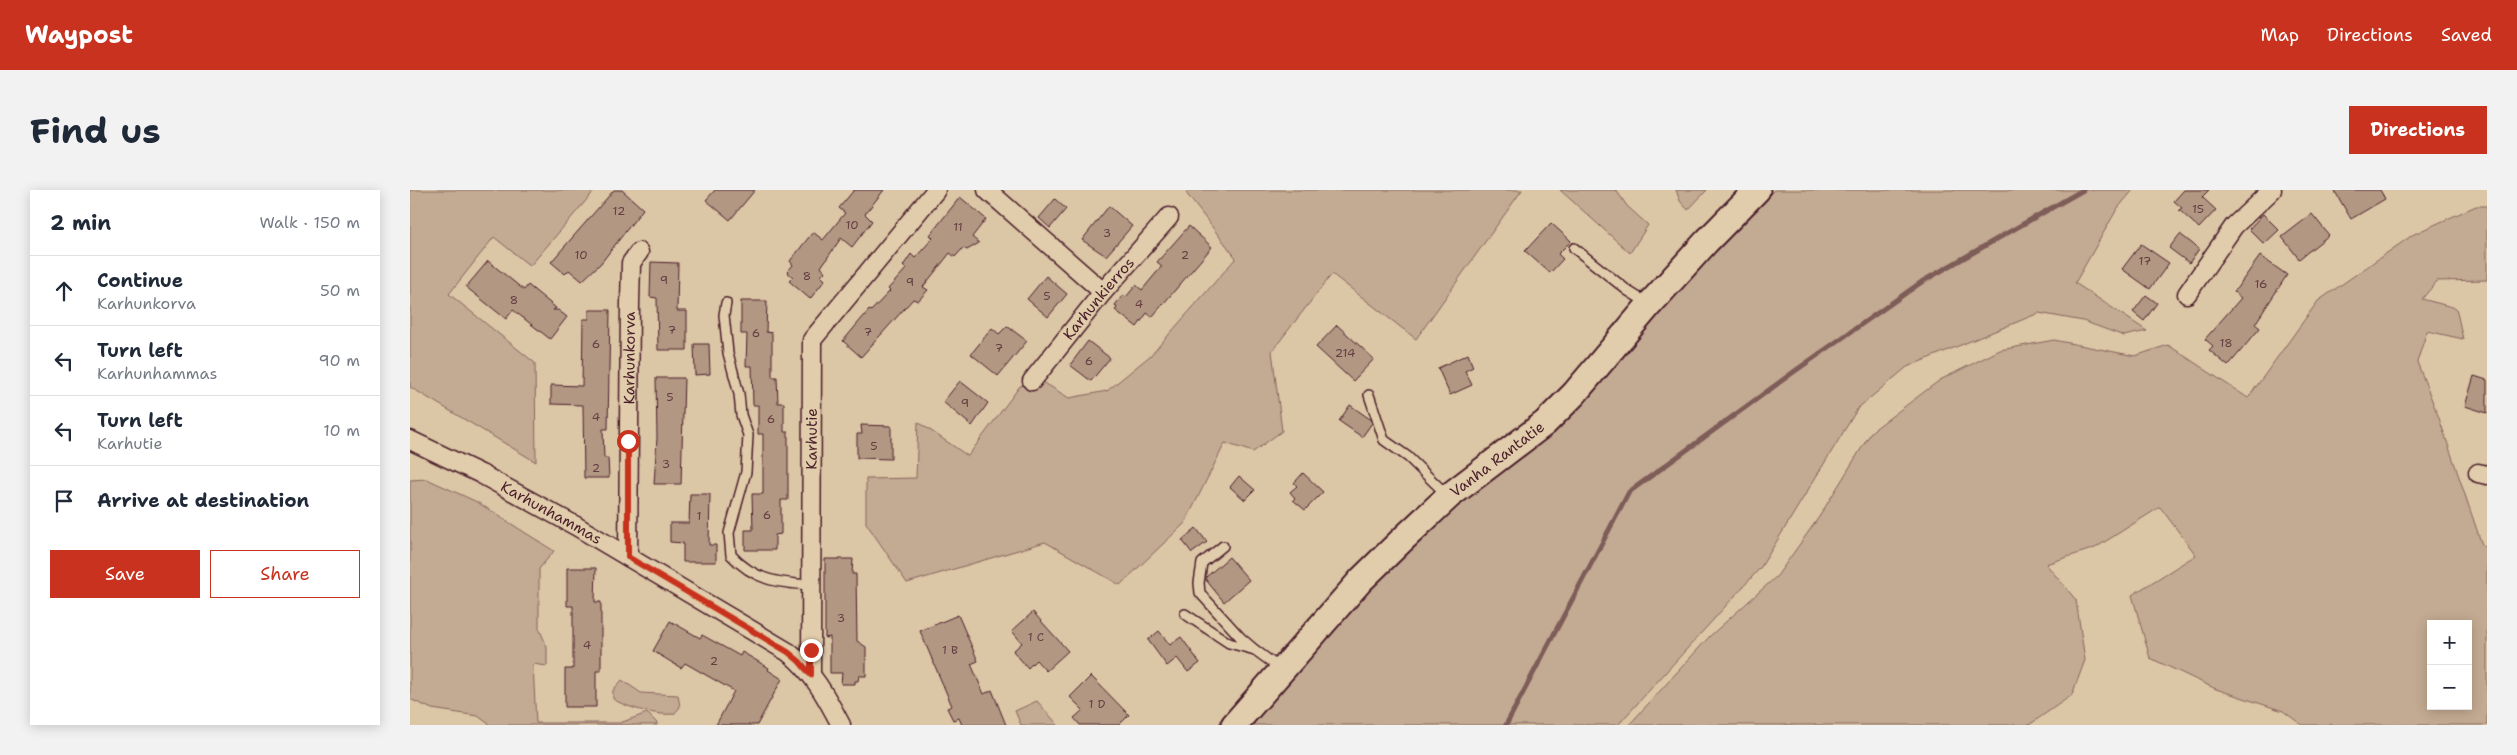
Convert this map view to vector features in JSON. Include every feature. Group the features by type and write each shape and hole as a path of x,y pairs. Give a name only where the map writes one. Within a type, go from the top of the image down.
{"main road":[{"name":"Vanha Rantatie","path":"1234,725 1361,580 1448,496 1545,423 1616,347 1650,304 1757,190"}],"street":[{"name":"Karhutie","path":"811,675 812,340 936,190"},
{"path":"987,190 1103,292"},
{"path":"2187,294 2234,226 2272,190"},
{"name":"Karhunkierros","path":"1032,381 1103,292 1169,217"},
{"name":"Karhunkorva","path":"628,557 631,264 639,252"},
{"name":"Karhunhammas","path":"410,440 481,474 628,557 788,652 811,675"},
{"path":"811,675 828,699 841,725"}],"lane":[{"path":"1574,248 1628,291 1650,304"},
{"path":"726,303 724,315 728,353 739,394 741,415 748,435 746,472 729,533 731,555 751,574 784,584 811,585"},
{"path":"1369,395 1384,440 1408,457 1448,496"},
{"path":"1223,546 1202,563 1199,583 1200,593 1241,638 1283,670"},
{"path":"1185,614 1229,643 1255,650"}],"shaded area":[{"path":"410,190 595,190 530,266 494,237 449,294 535,363 536,462 410,387"},
{"path":"1188,190 1522,190 1416,339 1332,274 1272,351 1282,431 1253,452 1225,443 1185,523 1120,585 1045,542 907,583 866,523 866,479 916,478 918,422 968,456 1020,386 1043,382 1069,398 1107,391 1151,355 1236,258 1186,193"},
{"path":"1560,190 1616,190 1627,206 1648,225 1630,253"},
{"path":"1676,190 1707,190 1688,210 1680,201"},
{"path":"1774,190 2133,190 2117,209 2075,283 2147,331 2124,336 2083,321 2039,313 1907,367 1858,408 1761,567 1618,725 1246,725 1424,530 1555,429 1615,366 1659,311 1736,227"},
{"path":"2476,206 2487,206 2487,280 2437,281 2422,299 2456,308 2463,339 2427,331 2417,362 2439,418 2482,545 2487,550 2487,725 2302,725 2283,711 2216,689 2150,658 2132,595 2196,555 2160,507 2095,548 2046,564 2076,600 2085,660 2072,695 2029,725 1629,725 1710,636 1777,576 1819,517 1872,431 1940,380 2000,350 2054,340 2135,356 2168,345 2248,398 2318,301 2414,234"},
{"path":"427,479 477,502 554,551 539,569 539,628 547,647 547,666 533,664 536,723 620,723 647,713 657,725 490,725 478,716 432,709 410,699 410,480"},
{"path":"622,680 641,693 678,695 680,707 674,714 660,714 651,713 619,702 613,699 613,690"},
{"path":"1037,701 1058,725 1021,725 1015,711"}],"building":[{"path":"614,190 622,190 643,209 601,263 582,281 569,270 565,274 551,262"},
{"path":"715,190 755,190 730,220 706,200"},
{"path":"854,190 884,190 865,214 872,221 852,247 841,238 821,267 825,272 821,276 825,280 810,299 789,281 793,277 787,272 793,265 790,261 813,232 823,240 845,213 839,208"},
{"path":"2184,190 2209,190 2202,197 2216,210 2199,228 2179,210 2182,208 2174,201"},
{"path":"2334,190 2380,190 2385,199 2351,219"},
{"path":"960,197 986,219 972,237 979,243 967,250 963,248 955,257 950,253 923,287 928,290 918,301 913,299 861,357 843,341 869,310 871,311 890,291 888,289 906,269 903,266 911,254 915,258 933,238 930,235"},
{"path":"1055,199 1066,209 1050,228 1039,218"},
{"path":"1109,206 1132,226 1106,256 1082,240"},
{"path":"2263,214 2279,230 2264,244 2249,229"},
{"path":"2312,214 2329,235 2299,259 2282,237"},
{"path":"1551,223 1571,241 1558,254 1563,259 1550,273 1525,251"},
{"path":"1189,226 1212,247 1152,317 1147,313 1137,327 1115,310 1117,308 1115,305 1123,295 1126,297 1136,285 1142,290 1162,266 1157,262"},
{"path":"2180,234 2199,249 2189,263 2169,248"},
{"path":"2141,244 2169,263 2150,289 2122,269"},
{"path":"2260,256 2287,275 2255,324 2260,328 2228,366 2209,350 2213,346 2205,339 2241,298 2234,292"},
{"path":"488,261 524,290 528,285 556,308 553,310 558,310 567,317 550,339 513,310 506,319 466,287"},
{"path":"651,262 678,263 677,311 687,311 687,350 658,350 657,298 650,297"},
{"path":"1046,276 1067,294 1048,317 1027,299"},
{"path":"2146,295 2157,303 2144,321 2133,312"},
{"path":"741,301 767,301 766,332 772,333 772,377 777,377 778,403 784,403 784,432 788,432 788,500 781,500 781,534 775,535 775,550 745,550 745,530 753,530 752,494 763,494 763,434 758,434 758,405 753,405 752,366 746,366 747,334 741,334"},
{"path":"589,310 610,310 608,429 603,429 604,458 608,458 609,478 584,478 583,405 551,404 551,385 582,386 583,319 589,319"},
{"path":"1337,325 1374,359 1353,381 1316,347"},
{"path":"1007,326 1027,341 998,376 971,354 992,328 999,334"},
{"path":"1088,341 1110,358 1091,381 1070,365"},
{"path":"694,344 709,344 710,374 695,375"},
{"path":"1468,354 1473,367 1465,371 1472,385 1450,395 1438,368"},
{"path":"2474,376 2487,380 2487,413 2465,406"},
{"path":"656,378 684,378 681,484 654,484 657,438"},
{"path":"960,381 988,403 972,426 943,402"},
{"path":"1350,405 1370,419 1372,423 1362,437 1339,421"},
{"path":"861,425 891,426 891,459 857,458 857,434 862,434"},
{"path":"1303,473 1323,492 1305,510 1293,500 1295,498 1290,492 1297,486 1294,483"},
{"path":"1239,476 1255,490 1245,500 1230,487"},
{"path":"690,494 710,494 709,545 716,545 716,562 683,562 683,543 670,542 670,523 689,523"},
{"path":"1196,528 1207,542 1192,553 1182,540"},
{"path":"1229,557 1249,580 1224,602 1206,580 1206,577"},
{"path":"825,559 853,559 852,574 856,574 857,641 866,647 866,676 859,676 855,684 841,684 842,673 830,673 830,637 825,638"},
{"path":"567,568 596,568 595,602 601,602 601,671 596,671 596,707 565,707 565,669 573,669 573,606 567,606"},
{"path":"1033,612 1068,651 1046,671 1036,660 1028,668 1013,651 1022,643 1012,631"},
{"path":"958,615 978,661 971,664 984,694 992,690 1006,725 962,725 959,718 953,720 947,708 952,706 920,631"},
{"path":"670,621 700,638 702,635 740,656 742,652 769,668 768,670 782,679 757,725 716,725 734,691 685,663 681,668 653,651"},
{"path":"1159,631 1170,645 1181,637 1200,663 1188,672 1177,658 1167,666 1148,640"},
{"path":"1091,676 1129,715 1119,725 1080,725 1074,718 1083,710 1070,697"}],"waterway":[{"path":"1925,280 2083,190"},
{"path":"1506,725 1629,492 1795,371 1923,281"}],"route":[{"path":"628,441 628,557 788,652 811,675 811,650"}]}
